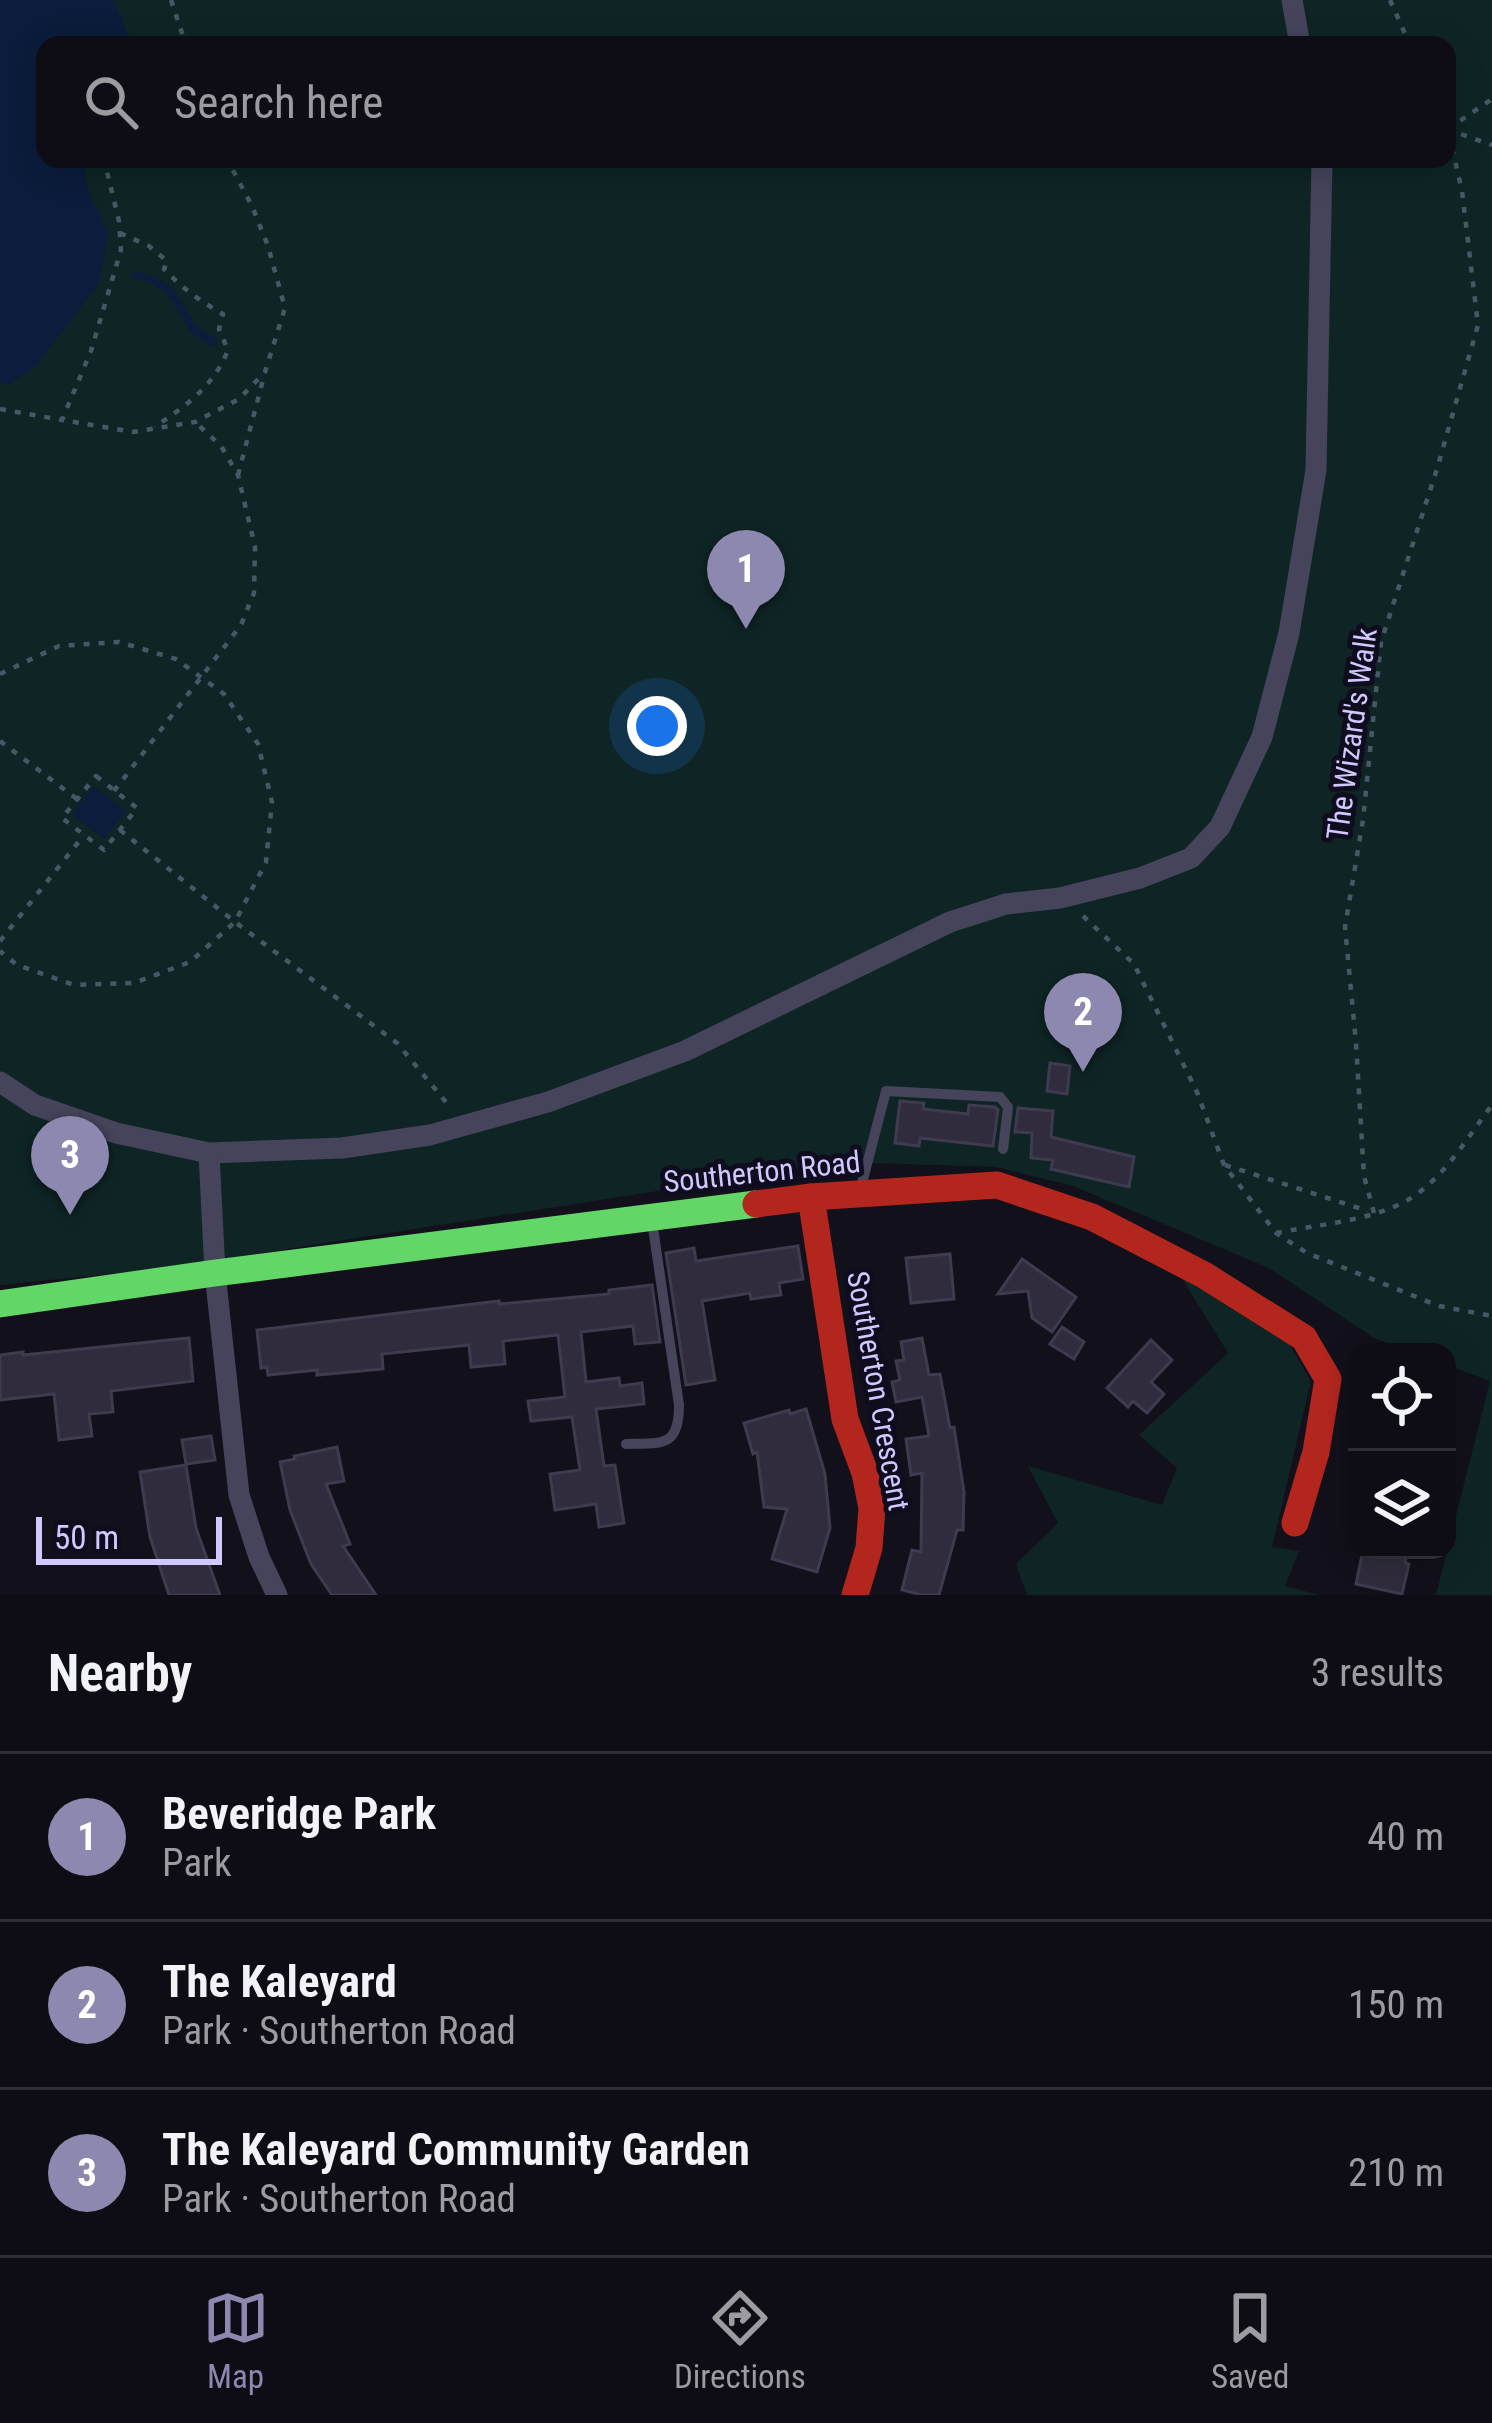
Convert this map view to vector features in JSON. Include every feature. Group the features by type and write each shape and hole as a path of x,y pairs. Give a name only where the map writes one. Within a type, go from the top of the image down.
{"street":[{"path":"1292,0 1298,36"},
{"path":"0,1082 35,1105 116,1133 209,1153 341,1148 430,1135 548,1102 686,1052 950,922 1006,904 1060,898 1141,878 1190,858 1220,827 1262,737 1289,633 1316,470 1322,168"},
{"path":"209,1153 215,1273 239,1495 277,1595"},
{"name":"Southerton Road","path":"0,1304 811,1197 998,1185 1092,1217 1204,1275 1304,1338 1328,1379 1316,1452 1295,1523"},
{"name":"Southerton Crescent","path":"811,1197 845,1419 872,1508 869,1548 855,1595"}],"lane":[{"path":"859,1194 886,1090 1000,1097 1008,1107 1003,1150"},
{"path":"626,1444 669,1440 679,1424 651,1218"}],"path":[{"path":"171,0 183,36"},
{"path":"1390,0 1406,36"},
{"path":"1456,122 1492,99"},
{"path":"1456,132 1492,146"},
{"name":"The Wizard's Walk","path":"1374,1213 1364,1176 1345,927 1363,820 1382,642 1478,325 1456,166"},
{"path":"62,420 104,314 121,250 108,168"},
{"path":"232,168 252,206 285,308 238,475"},
{"path":"120,233 167,261 164,269 170,275 223,314 219,329 228,350 213,379 150,430"},
{"path":"0,409 133,432 150,430 194,422 239,399 265,371"},
{"path":"115,790 242,626 254,592 255,547 238,475 221,446 194,422"},
{"path":"0,674 59,646 119,642 176,658 224,694 258,743 272,802 266,862 235,922 190,962 134,983 74,985 17,965 0,951"},
{"path":"0,741 77,799"},
{"path":"96,776 137,808 104,850 62,818 77,799 96,776"},
{"path":"120,830 397,1042 465,1125"},
{"path":"0,941 84,835"},
{"path":"1060,898 1134,964 1197,1092 1224,1165 1276,1233 1307,1253 1439,1306 1492,1316"},
{"path":"1276,1233 1405,1202 1436,1178 1492,1105"},
{"path":"1224,1165 1374,1213"}],"green space":[{"path":"0,0 1492,0 1492,1595 1436,1595 1445,1559 1456,1559 1456,1516 1490,1381 1456,1368 1456,1343 1387,1343 1374,1338 1269,1268 1073,1186 996,1167 843,1162 159,1269 0,1285"},
{"path":"1181,1277 1289,1344 1311,1381 1272,1547 1299,1551 1285,1586 1320,1595 1027,1595 1016,1564 1058,1523 1028,1466 1162,1505 1177,1468 1139,1435 1228,1353"}],"water":[{"path":"0,0 113,0 129,36 36,36 36,168 86,168 87,188 109,232 98,285 35,367 9,384 0,382"},
{"path":"94,786 126,811 104,839 72,814"}],"building":[{"path":"1050,1063 1070,1066 1067,1094 1047,1091"},
{"path":"900,1101 968,1114 969,1105 995,1107 993,1146 920,1138 919,1146 895,1143"},
{"path":"1018,1108 1053,1111 1051,1137 1134,1157 1129,1187 1051,1169 1053,1160 1031,1158 1032,1133 1015,1132"},
{"path":"798,1246 803,1279 779,1283 781,1295 751,1299 750,1293 702,1301 715,1380 686,1385 666,1253 694,1248 696,1261"},
{"path":"950,1254 954,1299 911,1303 906,1258"},
{"path":"1022,1259 1076,1297 1052,1332 1032,1318 1028,1291 998,1294"},
{"path":"652,1285 660,1342 635,1344 633,1326 581,1332 586,1382 619,1378 620,1386 642,1383 644,1404 596,1409 604,1466 615,1465 624,1523 599,1527 596,1504 555,1510 550,1474 580,1470 572,1417 531,1421 528,1401 565,1397 558,1335 503,1341 505,1364 471,1367 469,1345 382,1354 383,1369 268,1375 267,1367 261,1368 257,1330 499,1301 609,1294 609,1290"},
{"path":"1062,1327 1084,1342 1074,1359 1050,1344"},
{"path":"189,1338 193,1381 111,1391 113,1412 89,1414 92,1436 59,1440 54,1394 0,1400 0,1355"},
{"path":"922,1338 929,1375 940,1374 964,1492 963,1530 957,1530 939,1595 902,1590 912,1550 921,1552 922,1473 911,1475 906,1439 929,1436 922,1397 896,1402 892,1382 900,1380 896,1361 904,1360 901,1342"},
{"path":"1151,1340 1172,1360 1151,1382 1164,1394 1147,1413 1133,1401 1128,1407 1107,1388"},
{"path":"806,1409 825,1474 830,1528 817,1572 772,1559 787,1509 764,1507 757,1452 753,1454 744,1423"},
{"path":"211,1436 215,1460 186,1464 182,1440"},
{"path":"337,1447 344,1481 326,1484 350,1544 343,1546 376,1595 332,1595 311,1564 290,1510 280,1462"},
{"path":"186,1465 196,1528 220,1595 169,1595 150,1537 140,1472"},
{"path":"1361,1559 1406,1559 1409,1564 1402,1594 1356,1584"}],"waterway":[{"path":"136,275 171,292 194,330 213,342"}],"traffic: fast":[{"path":"0,1304 756,1204"}],"traffic: jam":[{"path":"756,1204 997,1185 1092,1217 1204,1275 1304,1338 1328,1379 1316,1452 1295,1523"},
{"path":"811,1197 845,1419 872,1508 869,1548 855,1595"}],"place":[{"name":"Beveridge Park","path":"746,629"},
{"name":"The Kaleyard","path":"1083,1072"},
{"name":"The Kaleyard Community Garden","path":"70,1215"}]}
